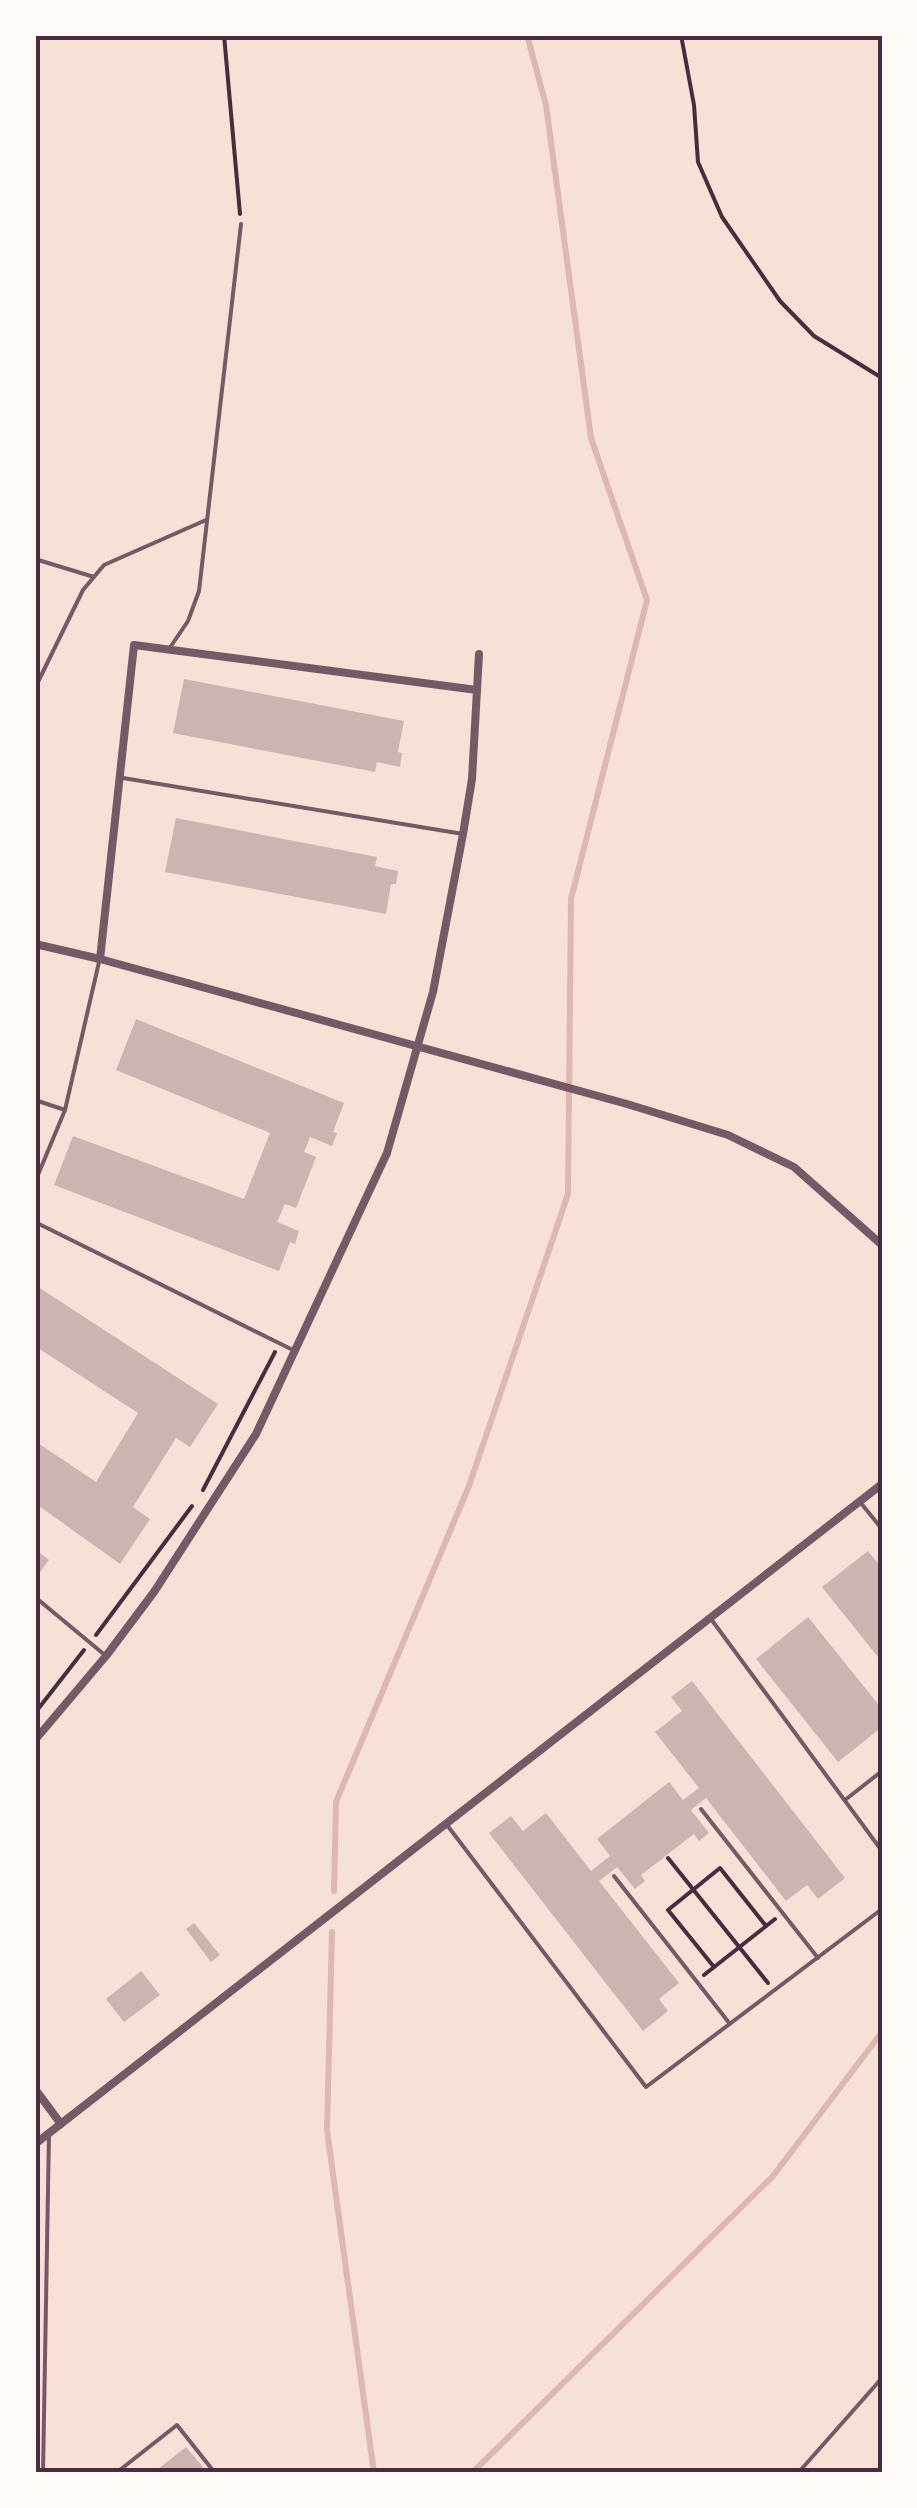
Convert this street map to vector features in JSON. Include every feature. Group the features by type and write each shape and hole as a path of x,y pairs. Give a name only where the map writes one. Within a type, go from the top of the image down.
{"street":[{"path":"100,959 134,645 477,690"},
{"path":"35,1740 154,1592 256,1434 386,1153 434,992 472,779 479,654"},
{"path":"35,944 547,1082 728,1135 794,1167 882,1244"},
{"path":"35,2144 882,1484"},
{"path":"35,2089 61,2124"}],"lane":[{"path":"169,650 188,621 199,591 240,224"},
{"path":"35,688 84,590 104,566 206,520"},
{"path":"35,560 94,577"},
{"path":"120,777 463,834"},
{"path":"35,1182 65,1110 100,959"},
{"path":"35,1100 65,1110"},
{"path":"35,1222 295,1351"},
{"path":"860,1501 882,1530"},
{"path":"35,1597 106,1656"},
{"path":"712,1619 882,1851"},
{"path":"845,1800 882,1771"},
{"path":"701,1809 818,1958"},
{"path":"445,1823 646,2087 882,1909"},
{"path":"614,1876 730,2024"},
{"path":"43,2473 49,2133"},
{"path":"798,2473 882,2378"},
{"path":"116,2473 176,2426 215,2473"}],"path":[{"path":"224,35 240,224"},
{"path":"682,35 694,105 698,162 722,217 780,301 814,336 882,378"},
{"path":"35,1713 200,1495 279,1343"},
{"path":"668,1858 774,1990"},
{"path":"714,1967 668,1910 720,1868 766,1926"},
{"path":"696,1981 783,1913"}],"building":[{"path":"184,679 404,721 398,752 402,753 400,767 377,762 375,772 173,733"},
{"path":"176,818 377,857 375,866 398,871 396,884 391,884 386,914 165,872"},
{"path":"136,1019 344,1103 332,1146 310,1137 304,1152 316,1157 296,1208 285,1204 277,1222 299,1231 295,1244 290,1242 279,1271 54,1185 73,1136 244,1199 270,1133 116,1070"},
{"path":"35,1285 218,1404 190,1447 176,1438 133,1507 150,1519 120,1564 35,1503 35,1441 96,1482 138,1413 35,1346"},
{"path":"35,1549 49,1560 35,1579"},
{"path":"868,1551 882,1568 882,1662 822,1587"},
{"path":"808,1617 882,1709 882,1727 838,1762 756,1659"},
{"path":"692,1681 845,1878 818,1899 807,1885 786,1901 706,1798 691,1810 709,1833 699,1841 694,1834 641,1875 645,1881 635,1889 617,1867 599,1881 679,1983 659,1999 668,2011 643,2031 489,1833 511,1816 523,1831 546,1813 591,1871 610,1856 597,1839 669,1782 683,1800 699,1788 655,1732 682,1711 671,1697"},
{"path":"194,1923 220,1955 211,1962 186,1929"},
{"path":"141,1971 160,1995 124,2022 106,1999"},
{"path":"186,2447 208,2473 153,2473"}],"waterway":[{"path":"334,1891 336,1802 469,1486 568,1194 571,899 647,600 591,438 546,105 527,35"},
{"path":"332,1932 327,2130 374,2473"},
{"path":"472,2473 773,2176 882,2032"}]}
